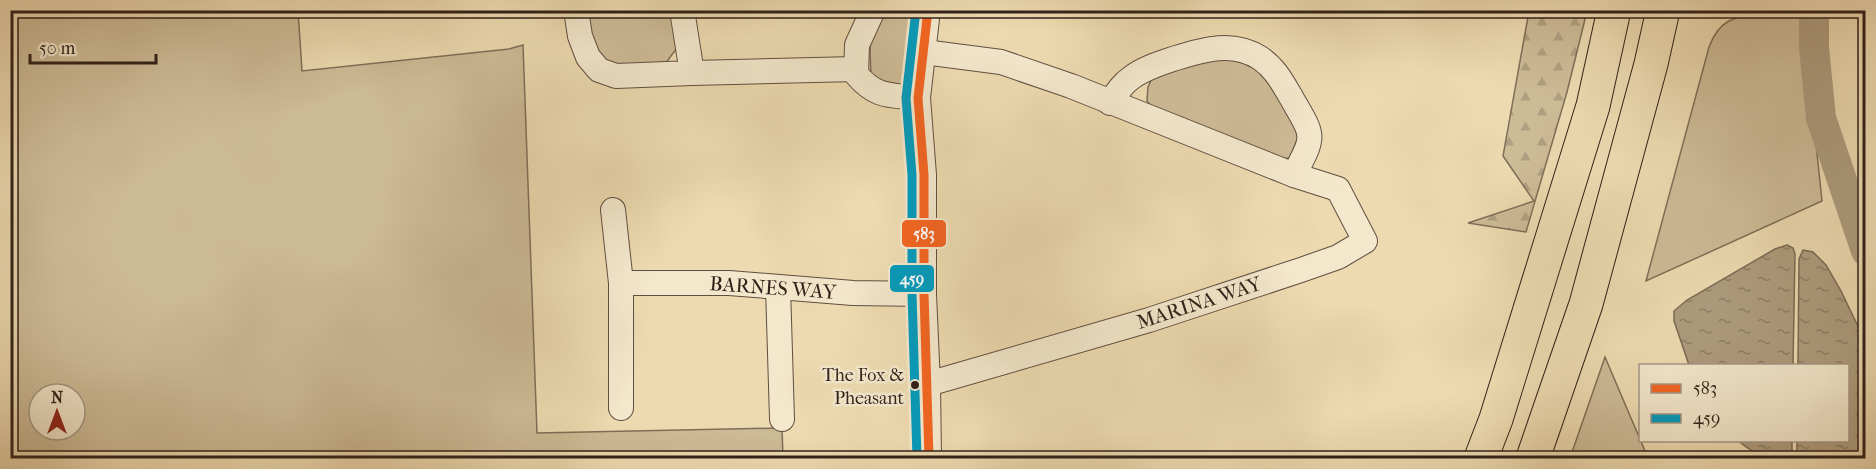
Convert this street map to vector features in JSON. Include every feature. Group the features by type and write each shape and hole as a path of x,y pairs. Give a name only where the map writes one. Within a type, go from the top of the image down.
{"highway":[{"path":"1481,459 1496,418 1593,106 1614,10"},
{"path":"1533,459 1586,304 1652,64 1663,10"}],"street":[{"path":"576,10 580,36 588,57 600,70 616,76 855,69"},
{"path":"682,10 692,73"},
{"path":"873,10 857,45 856,74 866,86 886,96 918,98"},
{"path":"928,10 918,98 924,175 924,294 929,459"},
{"path":"924,52 1001,62 1071,86 1110,103 1294,175 1310,144 1309,128 1278,75 1259,58 1234,48 1205,49 1162,63 1131,78 1110,103"},
{"name":"MARINA WAY","path":"928,384 1149,320 1258,285 1338,257 1365,241 1338,189 1294,175"},
{"path":"613,210 621,283 621,408"},
{"name":"BARNES WAY","path":"621,283 729,283 853,293 924,294"},
{"path":"778,287 782,419"}],"green space":[{"path":"57,10 91,14 146,10 298,11 302,71 509,49 523,45 537,433 782,428 783,458 11,458 10,11"},
{"path":"586,11 675,11 680,44 662,68 608,68 593,56"},
{"path":"1529,11 1587,11 1567,92 1526,232 1468,223 1534,201 1503,156"},
{"path":"1774,11 1802,11 1822,201 1646,281 1714,35 1727,22 1735,18"},
{"path":"887,13 906,14 914,23 917,32 912,82 906,87 892,91 871,74 872,33 880,19"},
{"path":"1212,54 1262,68 1302,138 1289,158 1277,159 1152,107 1147,101 1148,87 1153,76"},
{"path":"1605,357 1639,437 1639,442 1641,442 1648,458 1570,458"}],"water":[{"path":"1802,11 1827,11 1821,118 1810,90"},
{"path":"1787,245 1793,248 1795,254 1793,364 1689,364 1674,321 1674,311 1687,300 1775,249"},
{"path":"1803,250 1813,252 1826,265 1865,341 1865,458 1806,458 1797,454 1797,442 1849,442 1849,364 1798,364 1799,259"},
{"path":"1740,442 1792,442 1792,458 1764,455"}],"waterway":[{"path":"1814,10 1814,48 1821,118 1866,251"}],"transit line":[{"name":"459","path":"916,10 906,98 912,175 912,294 917,458"},
{"name":"583","path":"928,10 918,98 924,175 924,294 929,458"}],"place":[{"name":"The Fox & Pheasant","path":"915,385"}]}
